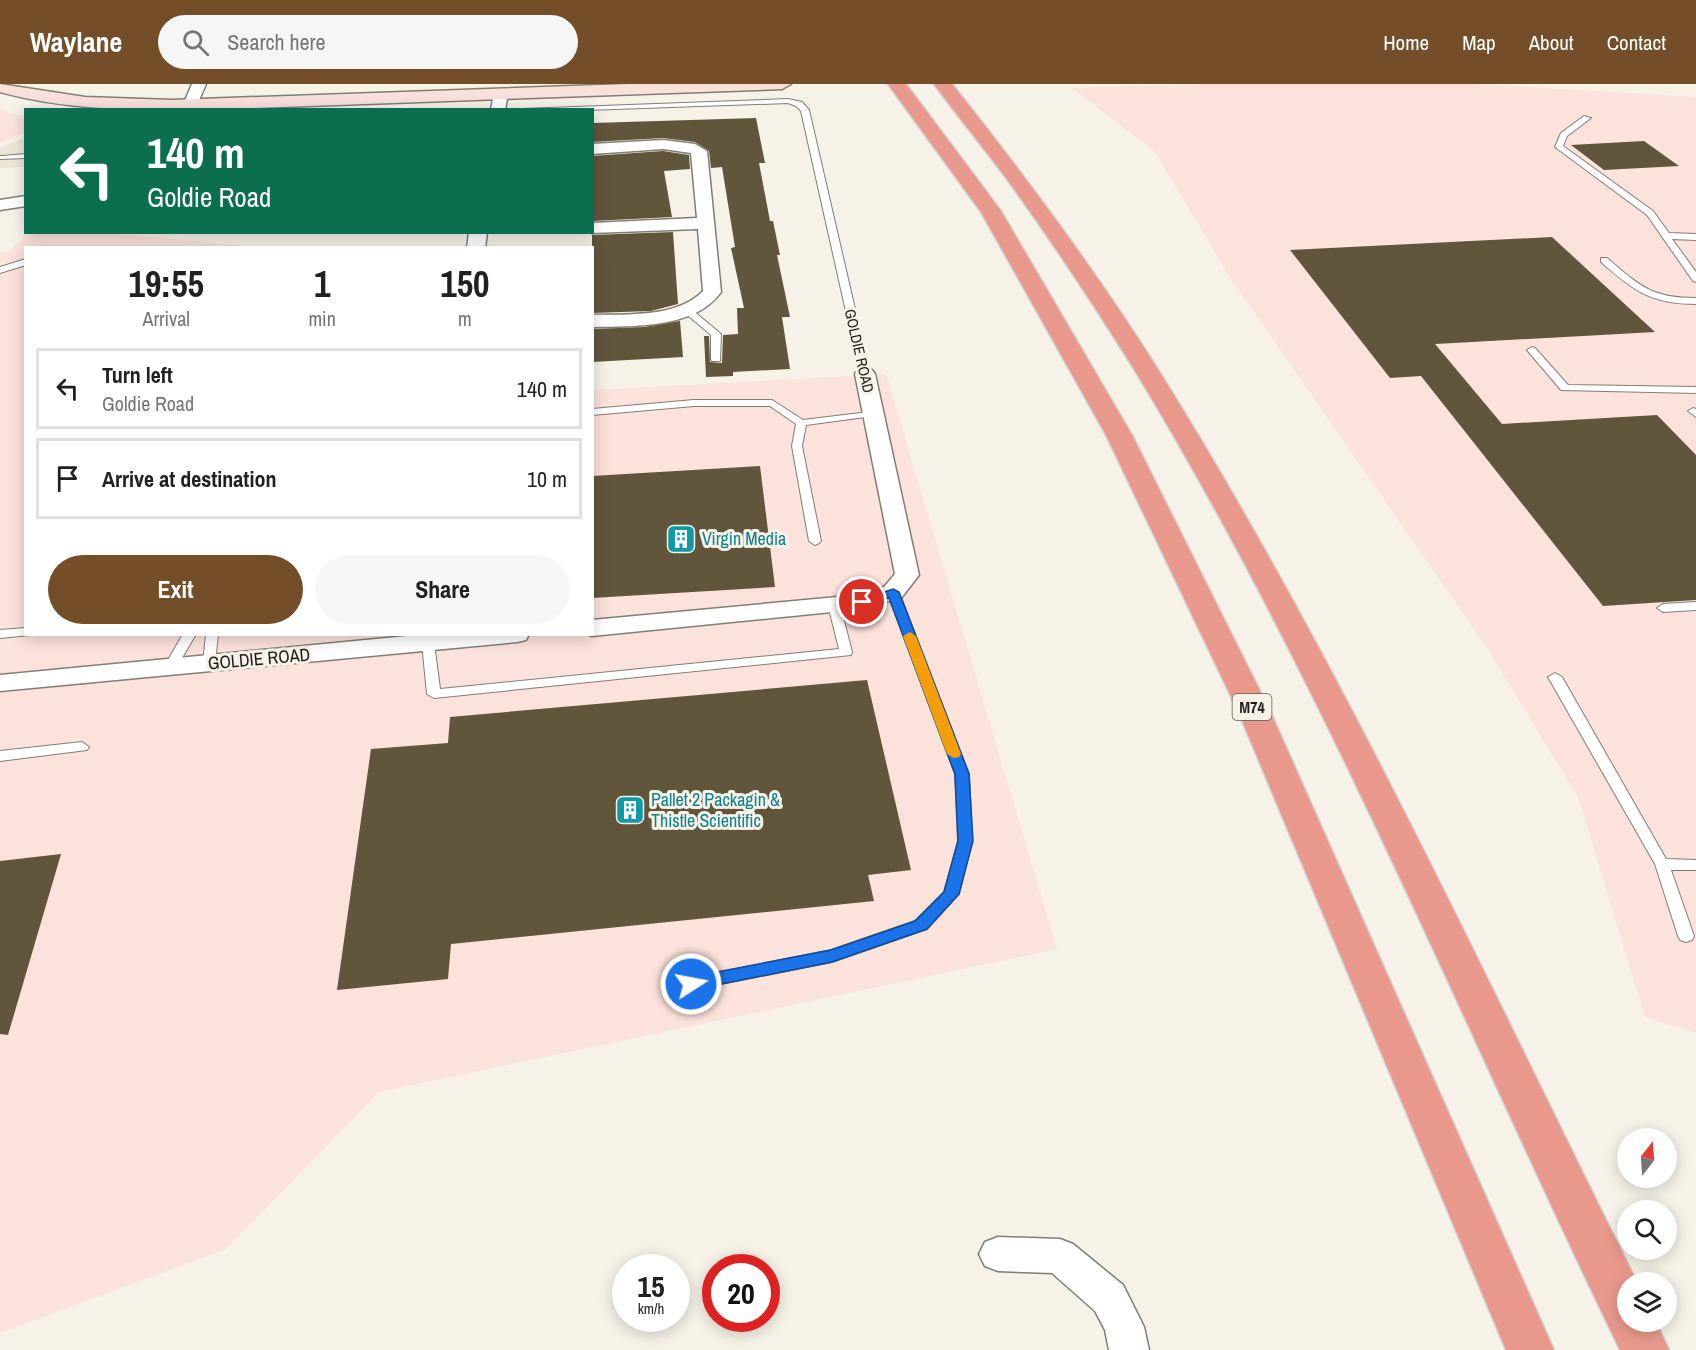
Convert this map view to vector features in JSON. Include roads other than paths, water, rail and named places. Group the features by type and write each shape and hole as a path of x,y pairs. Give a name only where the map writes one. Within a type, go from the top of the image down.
{"highway":[{"path":"948,90 1040,208 1192,442 1336,711 1617,1291"},
{"name":"M74","path":"902,91 991,211 1124,446 1254,711 1530,1350"},
{"path":"1636,1332 1645,1350"}],"main road":[{"path":"0,87 57,101 104,107 500,104 782,84"}],"street":[{"path":"190,105 199,84"},
{"path":"594,149 677,145 692,146 699,151 712,292 705,302 688,311 625,320 594,321"},
{"path":"0,205 24,201"},
{"path":"594,228 707,223"},
{"name":"GOLDIE ROAD","path":"865,374 907,575 893,592"},
{"path":"594,627 862,602 893,592"},
{"name":"GOLDIE ROAD","path":"0,683 209,663 387,641 428,643 497,636"},
{"path":"998,1254 1060,1256 1109,1298 1124,1327 1129,1350"}],"lane":[{"name":"GOLDIE ROAD","path":"500,104 788,101 799,104 805,110 865,374"},
{"path":"1587,118 1564,135 1559,147 1650,213 1696,279"},
{"path":"3,158 24,156"},
{"path":"1666,236 1696,237"},
{"path":"1604,260 1647,296 1669,301 1696,301"},
{"path":"0,270 24,263"},
{"path":"688,311 716,334 716,359"},
{"path":"1532,350 1565,388 1696,390"},
{"path":"594,412 694,403 771,403 801,423 873,413"},
{"path":"801,423 796,446 815,541"},
{"path":"691,984 832,956 921,925 951,894 965,841 962,774 893,592"},
{"path":"428,643 434,694 846,652 834,605"},
{"path":"1663,608 1696,606"},
{"path":"4,633 24,631"},
{"path":"170,667 189,636"},
{"path":"209,663 212,636"},
{"path":"1555,677 1662,864 1686,936"},
{"path":"0,756 82,747"},
{"path":"1662,864 1696,865"}],"place":[{"name":"Virgin Media","path":"681,539"},
{"name":"Pallet 2 Packagin & Thistle Scientific","path":"630,810"}]}
